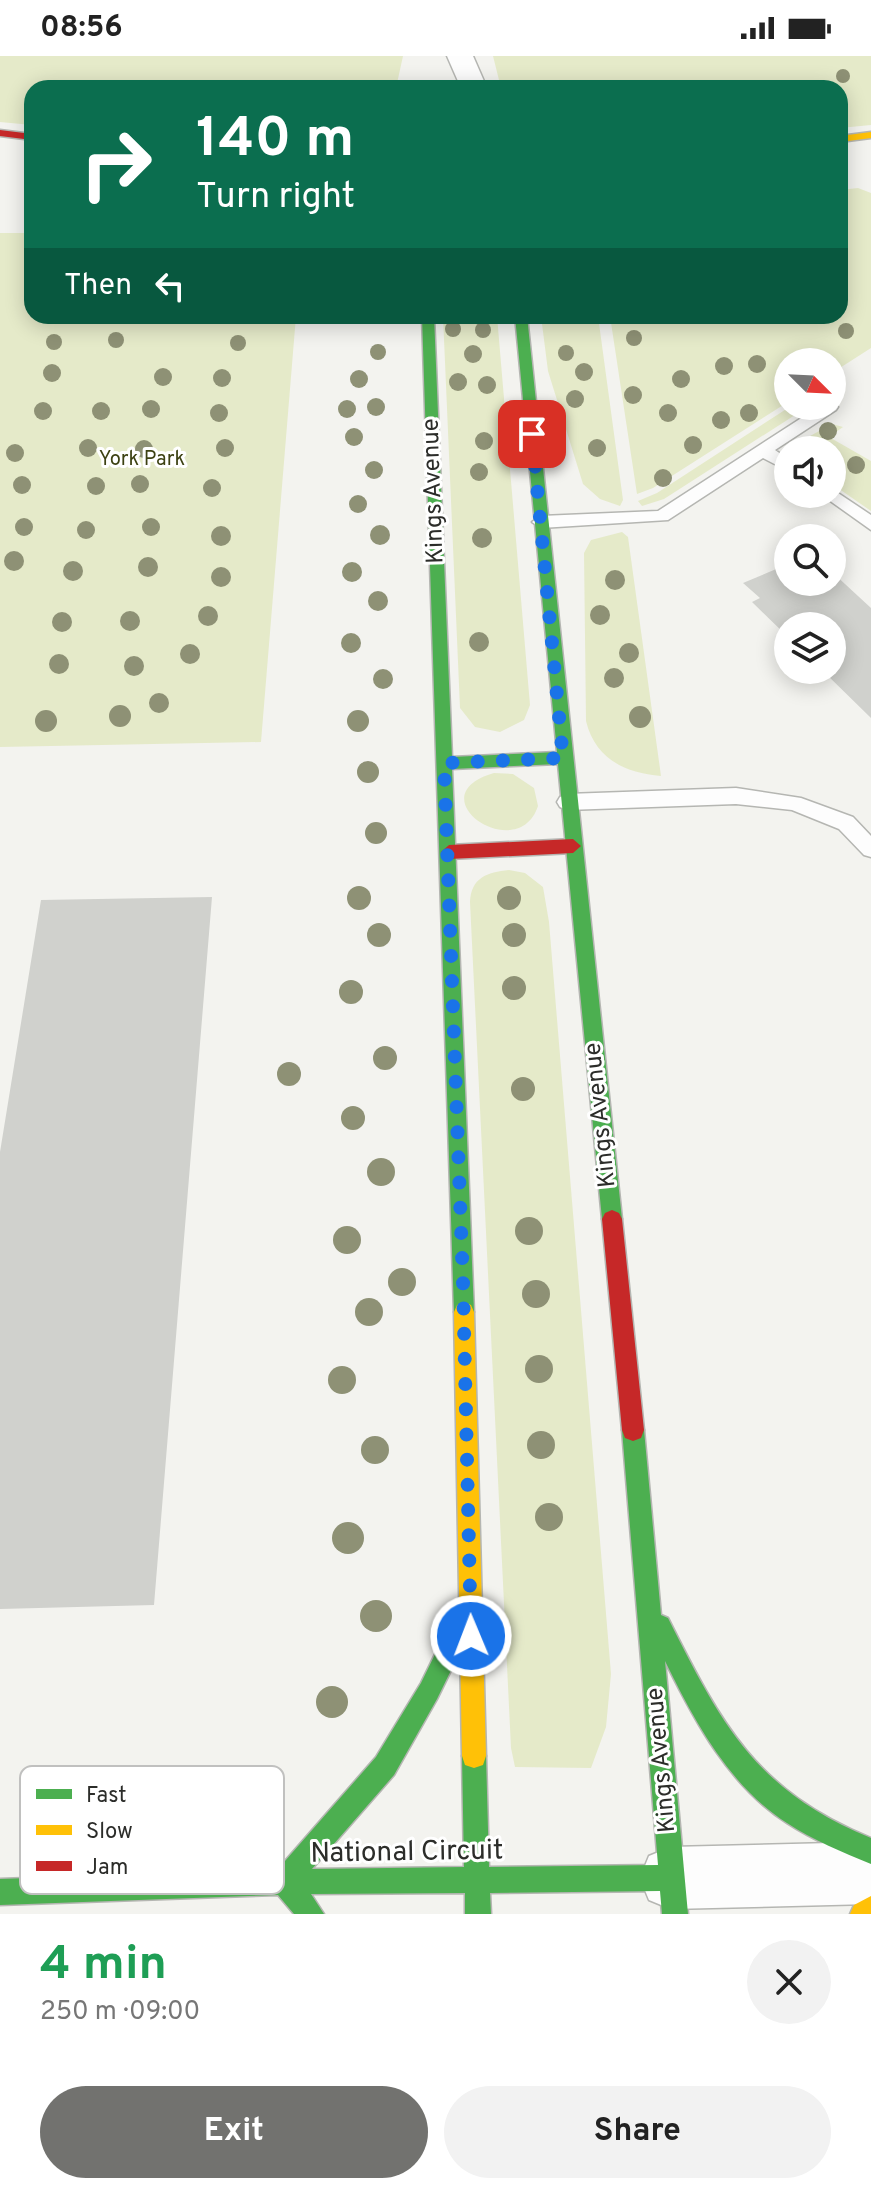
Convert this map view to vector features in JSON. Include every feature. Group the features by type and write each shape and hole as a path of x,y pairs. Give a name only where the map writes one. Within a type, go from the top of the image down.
{"main road":[{"path":"0,133 24,136"},
{"path":"848,138 871,135"},
{"name":"Kings Avenue","path":"428,324 449,852 478,1914"},
{"name":"Kings Avenue","path":"522,324 649,1603 673,1896"},
{"path":"444,763 563,758"},
{"path":"449,852 573,846"},
{"path":"649,1603 702,1711 747,1771 802,1821 871,1851"},
{"path":"311,1914 284,1882 385,1766 429,1691 471,1605"},
{"name":"National Circuit","path":"284,1882 476,1879 673,1896"},
{"name":"National Circuit","path":"0,1892 20,1891"},
{"path":"863,1914 871,1909"}],"street":[{"path":"441,80 448,56"},
{"path":"460,56 471,80"},
{"path":"673,1896 871,1873"}],"lane":[{"path":"541,522 662,516 810,420"},
{"path":"763,450 774,457"},
{"path":"846,505 871,524"},
{"path":"567,802 736,796 794,803 846,823 871,849"}],"green space":[{"path":"0,56 403,56 398,80 24,80 24,124 0,122"},
{"path":"493,56 871,56 871,125 848,127 848,80 499,80"},
{"path":"858,188 871,193 871,348 846,364 846,348 774,348 774,411 653,488 637,494 611,324 848,324 848,189"},
{"name":"York Park","path":"0,233 24,233 24,324 295,324 261,742 0,747"},
{"path":"443,324 498,324 530,705 524,720 500,732 475,727 460,708"},
{"path":"542,324 599,324 623,500 620,506 600,499 583,484 548,371"},
{"path":"774,417 774,420 787,420 664,499 642,506 638,501 657,493"},
{"path":"832,424 843,427 830,436 810,436"},
{"path":"846,447 871,461 871,511 846,494"},
{"path":"622,532 628,537 661,776 635,771 613,761 596,745 586,721 584,553 591,540"},
{"path":"494,773 513,774 534,788 538,806 527,823 511,830 494,828 478,821 467,810 464,796 472,784"},
{"path":"509,870 525,873 543,887 549,922 611,1674 606,1727 591,1768 515,1767 511,1748 470,902 477,882 494,872"}],"building":[{"path":"774,570 774,596 846,596 846,585 871,608 871,718 836,684 846,684 846,612 774,612 774,623 752,602 760,598 743,583"},
{"path":"212,897 154,1605 0,1609 0,1152 41,900"}],"traffic: fast":[{"path":"428,324 464,1312"},
{"path":"522,324 612,1219"},
{"path":"444,763 563,758"},
{"path":"633,1430 675,1914"},
{"path":"311,1914 284,1882 385,1766 429,1691 468,1611"},
{"path":"660,1626 698,1702 718,1734 764,1790 794,1813 829,1833 871,1851"},
{"path":"474,1756 478,1914"},
{"path":"284,1882 671,1878"},
{"path":"0,1892 20,1891"}],"traffic: slow":[{"path":"848,138 871,135"},
{"path":"464,1312 474,1756"},
{"path":"863,1914 871,1909"}],"traffic: jam":[{"path":"0,133 24,136"},
{"path":"449,852 573,846"},
{"path":"612,1219 633,1430"}],"route":[{"path":"471,1636 463,1282 444,763 563,758 532,434"}]}
